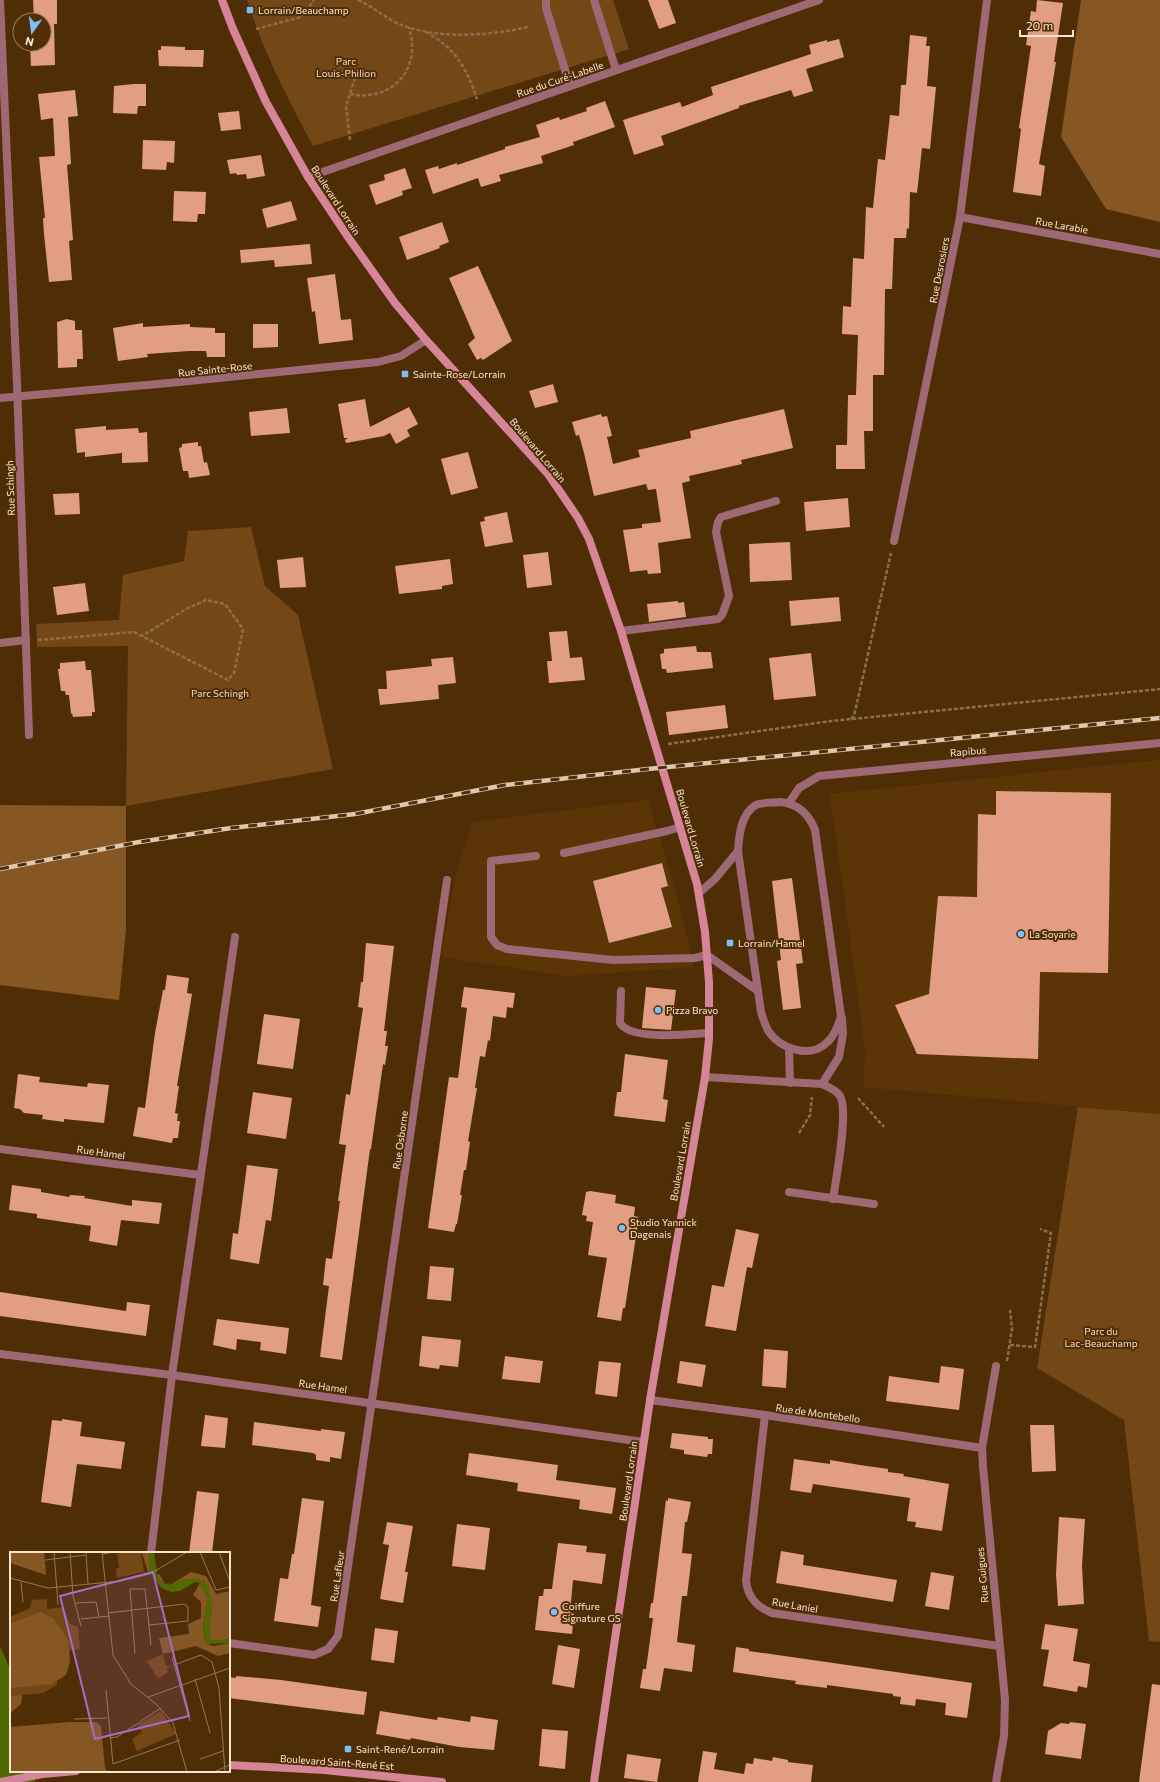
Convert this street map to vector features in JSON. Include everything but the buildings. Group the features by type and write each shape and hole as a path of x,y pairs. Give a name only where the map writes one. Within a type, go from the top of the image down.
{"main road":[{"name":"Boulevard Lorrain","path":"222,0 233,29 266,102 308,177 378,280 394,303 426,340 536,460 564,496 589,539 621,631 680,827 698,893 707,955 708,1033 705,1077 643,1442 594,1782"},
{"name":"Boulevard Saint-René Est","path":"230,1765 324,1770 442,1782"},
{"path":"0,1782 43,1774 65,1772"}],"street":[{"name":"Rue Schingh","path":"0,0 17,396 29,735"},
{"path":"546,0 546,8 570,86"},
{"path":"594,0 616,70"},
{"name":"Rue du Curé-Labelle","path":"308,177 819,0"},
{"name":"Rue Desrosiers","path":"894,541 960,217 987,0"},
{"name":"Rue Larabie","path":"960,217 1160,254"},
{"name":"Rue Sainte-Rose","path":"0,398 169,384 378,362 401,356 426,340"},
{"path":"621,631 718,619 726,608 729,596 716,532 718,522 721,517 776,501"},
{"path":"0,643 26,640"},
{"name":"Rapibus","path":"789,803 800,788 819,776 1160,743"},
{"path":"822,1084 839,1057 843,1034 841,1016 814,830 811,819 800,809 789,803 781,802 757,805 748,811 739,835 738,851 761,1012 769,1032 778,1041 789,1048 799,1051 816,1050 825,1045 838,1027 841,1016"},
{"path":"564,853 680,827"},
{"path":"698,893 715,879 738,851"},
{"path":"536,856 491,861 491,937 496,945 507,949 613,960 695,958 707,955 758,991"},
{"name":"Rue Osborne","path":"373,1403 447,880"},
{"path":"151,1552 172,1375 235,937"},
{"path":"621,990 620,1024 623,1027 636,1032 667,1035 708,1033"},
{"path":"789,1048 790,1083"},
{"path":"705,1077 822,1084 840,1095 844,1113 833,1199"},
{"name":"Rue Hamel","path":"0,1149 200,1175"},
{"path":"789,1192 874,1204"},
{"name":"Rue Hamel","path":"0,1354 172,1375 643,1442"},
{"name":"Rue Guigues","path":"996,1366 982,1448 1005,1718 1001,1756 996,1782"},
{"name":"Rue de Montebello","path":"650,1400 765,1415 982,1448"},
{"name":"Rue Lafleur","path":"230,1643 314,1655 328,1649 338,1636 373,1403"},
{"name":"Rue Laniel","path":"765,1415 746,1581 747,1589 756,1604 772,1613 999,1646"}],"path":[{"path":"256,30 301,17 314,0"},
{"path":"358,0 397,23 423,31 486,34 528,27"},
{"path":"350,94 371,96 384,92 400,81 410,63 413,50 409,27"},
{"path":"423,31 450,49 460,61 467,72 477,99"},
{"path":"350,140 346,106 355,78"},
{"path":"851,719 854,716 894,541"},
{"path":"26,640 134,632 228,680 234,673 243,629 225,604 206,600 186,609 142,636"},
{"path":"656,746 851,719 1160,689"},
{"path":"799,1133 810,1115 812,1097"},
{"path":"858,1098 884,1127"},
{"path":"1010,1345 1035,1347 1051,1233 1040,1229"},
{"path":"1006,1369 1012,1328 1010,1310"}],"shaded area":[{"path":"1081,0 1160,0 1160,222 1106,209 1061,137"},
{"path":"1160,760 1160,1114 864,1087 865,1049 830,794"},
{"path":"648,800 677,896 694,967 568,976 441,957 456,873 473,822"},
{"path":"0,805 126,806 126,929 119,1000 0,985"},
{"path":"0,1646 10,1669 10,1772 34,1772 35,1782 0,1782"}],"green space":[{"name":"Parc Louis-Philion","path":"247,0 613,0 629,49 313,146 285,93 268,56"},
{"name":"Parc Schingh","path":"251,527 265,586 298,615 333,769 126,806 128,646 37,647 36,624 119,620 123,575 184,561 188,531"},
{"name":"Parc du Lac-Beauchamp","path":"1078,1107 1160,1114 1160,1642 1149,1641 1124,1420 1037,1368"}],"railway":[{"path":"0,869 139,842 231,828 355,814 505,785 648,769 1160,718"}],"place":[{"name":"Lorrain/Beauchamp","path":"250,10"},
{"name":"Sainte-Rose/Lorrain","path":"405,374"},
{"name":"La Soyarie","path":"1021,934"},
{"name":"Lorrain/Hamel","path":"730,943"},
{"name":"Pizza Bravo","path":"658,1010"},
{"name":"Studio Yannick Dagenais","path":"622,1228"},
{"name":"Coiffure Signature GS","path":"554,1612"},
{"name":"Saint-René/Lorrain","path":"348,1749"}]}
